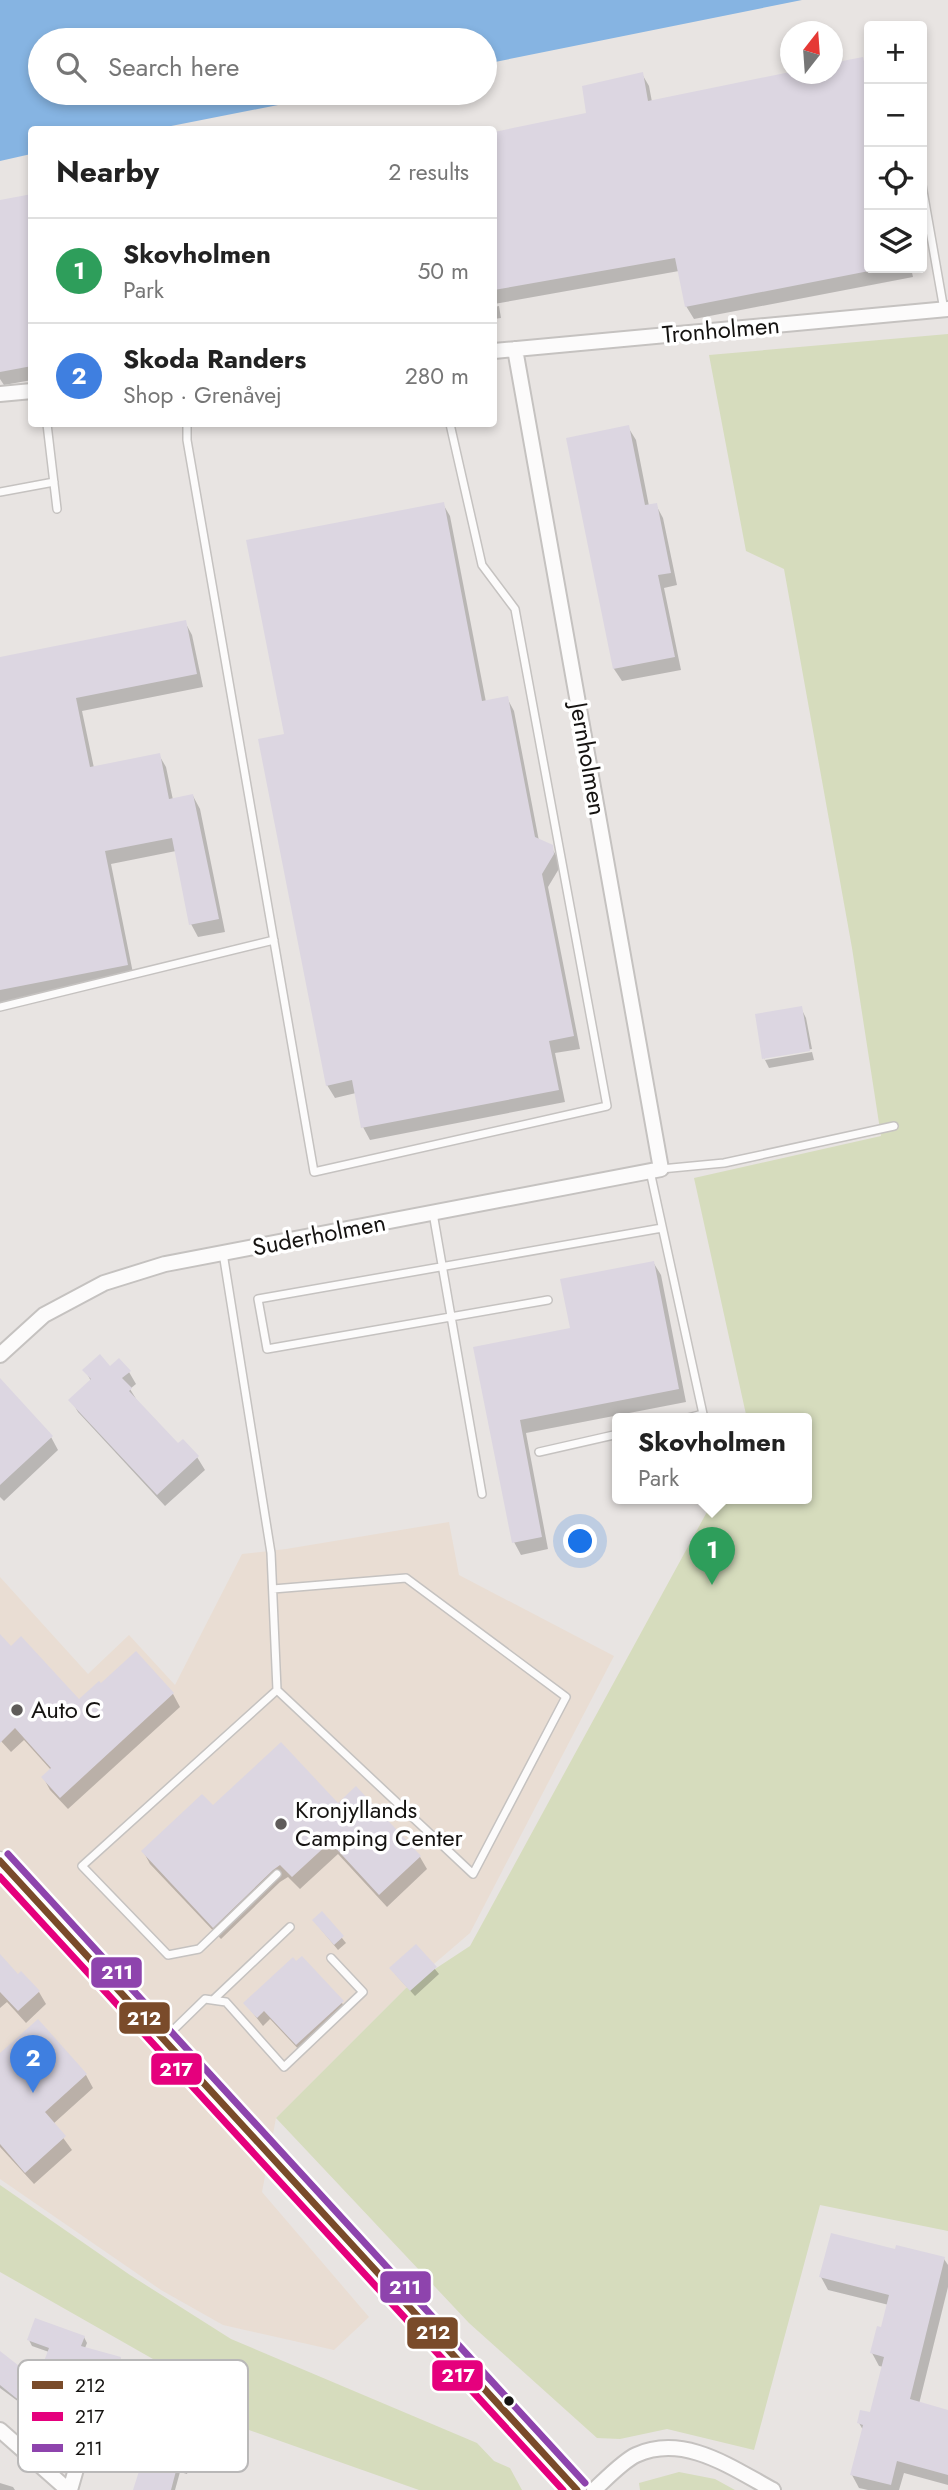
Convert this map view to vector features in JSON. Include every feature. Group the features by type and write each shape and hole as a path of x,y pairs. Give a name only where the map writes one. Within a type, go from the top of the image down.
{"street":[{"name":"Tronholmen","path":"497,351 946,309"},
{"name":"Jernholmen","path":"515,349 655,1170"},
{"path":"0,394 28,391"},
{"name":"Suderholmen","path":"0,1355 44,1315 104,1283 166,1264 655,1170"},
{"path":"0,1861 577,2490"},
{"path":"0,2430 18,2446"},
{"path":"594,2490 635,2455 672,2446 712,2456 773,2490"},
{"path":"48,2472 69,2490 74,2472"}],"lane":[{"path":"927,210 946,309"},
{"path":"47,427 57,509"},
{"path":"187,427 187,440 314,1172 607,1105 515,609 482,565 451,427"},
{"path":"0,492 54,482"},
{"path":"0,1007 274,940"},
{"path":"703,1413 662,1228 655,1170 724,1163 894,1126"},
{"path":"433,1213 482,1494"},
{"path":"548,1300 267,1349 258,1299 662,1228"},
{"path":"223,1253 271,1553 277,1690 473,1874 566,1697 406,1578 273,1589"},
{"path":"539,1452 612,1435"},
{"path":"277,1690 82,1866 168,1955 199,1949 277,1874"},
{"path":"213,2000 290,1927"},
{"path":"164,2040 205,1999 226,2002 284,2067 363,1992 331,1958"}],"shaded area":[{"path":"449,1522 459,1575 614,1656 470,1933 406,1988 276,2118 262,2192 369,2317 334,2350 223,2325 161,2290 0,2179 0,1577 88,1674 129,1635 175,1685 242,1554"}],"green space":[{"path":"948,334 948,2231 820,2205 754,2450 667,2429 620,2439 597,2438 469,2323 276,2118 406,1988 470,1946 711,1504 812,1504 812,1413 746,1413 694,1178 881,1136 852,948 784,569 746,551 709,355"},
{"path":"0,2185 130,2275 231,2339 477,2443 494,2461 510,2468 522,2490 419,2490 248,2430 248,2360 155,2360 0,2272"},
{"path":"679,2472 715,2479 735,2490 640,2490 639,2483"}],"water":[{"path":"0,0 802,0 497,62 497,28 28,28 28,105 278,105 171,126 28,126 28,155 0,161"}],"building":[{"path":"863,57 864,272 685,307 675,258 497,289 497,131 586,113 582,86 643,72 648,101 780,74 780,84 843,84 843,61"},
{"path":"28,195 28,367 0,372 0,200"},
{"path":"629,425 645,505 657,503 671,573 658,575 675,657 613,669 566,438"},
{"path":"444,502 482,701 508,696 535,837 553,845 554,854 542,874 574,1036 549,1041 559,1090 361,1128 352,1080 326,1086 258,739 284,734 246,540"},
{"path":"186,620 197,674 76,698 90,767 160,753 169,799 193,794 219,919 189,925 172,838 105,851 128,965 0,990 0,657"},
{"path":"802,1006 810,1051 762,1059 755,1014"},
{"path":"654,1261 679,1389 520,1420 542,1537 512,1543 473,1347 570,1328 560,1279"},
{"path":"100,1354 110,1366 119,1358 131,1371 122,1378 132,1388 129,1391 178,1443 183,1439 199,1456 157,1495 68,1400 91,1379 82,1370"},
{"path":"0,1378 53,1436 0,1485"},
{"path":"0,1634 11,1646 21,1636 79,1699 136,1651 174,1693 60,1798 41,1777 51,1768 15,1728 0,1743"},
{"name":"Kronjyllands Camping Center","path":"281,1742 338,1803 356,1786 421,1856 379,1895 330,1842 292,1877 280,1865 273,1870 213,1928 141,1851 202,1794 213,1805"},
{"path":"322,1911 344,1936 334,1945 312,1920"},
{"path":"416,1944 437,1967 410,1991 389,1968"},
{"path":"0,1954 18,1974 21,1971 40,1991 18,2011 0,1992"},
{"path":"302,1956 344,2001 296,2045 264,2011 257,2018 243,2003 293,1957 296,1961"},
{"path":"38,2019 87,2074 45,2112 66,2136 25,2173 0,2144 0,2053"},
{"path":"831,2233 895,2249 896,2245 945,2257 910,2399 948,2410 948,2475 897,2461 891,2485 850,2475 863,2425 857,2423 860,2410 870,2412 884,2357 870,2353 877,2326 881,2327 889,2295 819,2277"},
{"path":"35,2318 85,2336 81,2346 121,2357 120,2360 44,2360 49,2348 27,2340"},
{"path":"0,2351 18,2365 18,2400 0,2385"},
{"path":"139,2472 176,2472 171,2490 133,2490"}],"transit line":[{"name":"211","path":"8,1854 585,2483"},
{"name":"212","path":"0,1861 577,2490"},
{"name":"217","path":"0,1877 563,2490"}],"place":[{"name":"Skovholmen","path":"712,1585"},
{"name":"Auto C","path":"17,1710"},
{"name":"Kronjyllands Camping Center","path":"281,1824"},
{"name":"Skoda Randers","path":"33,2093"}]}
